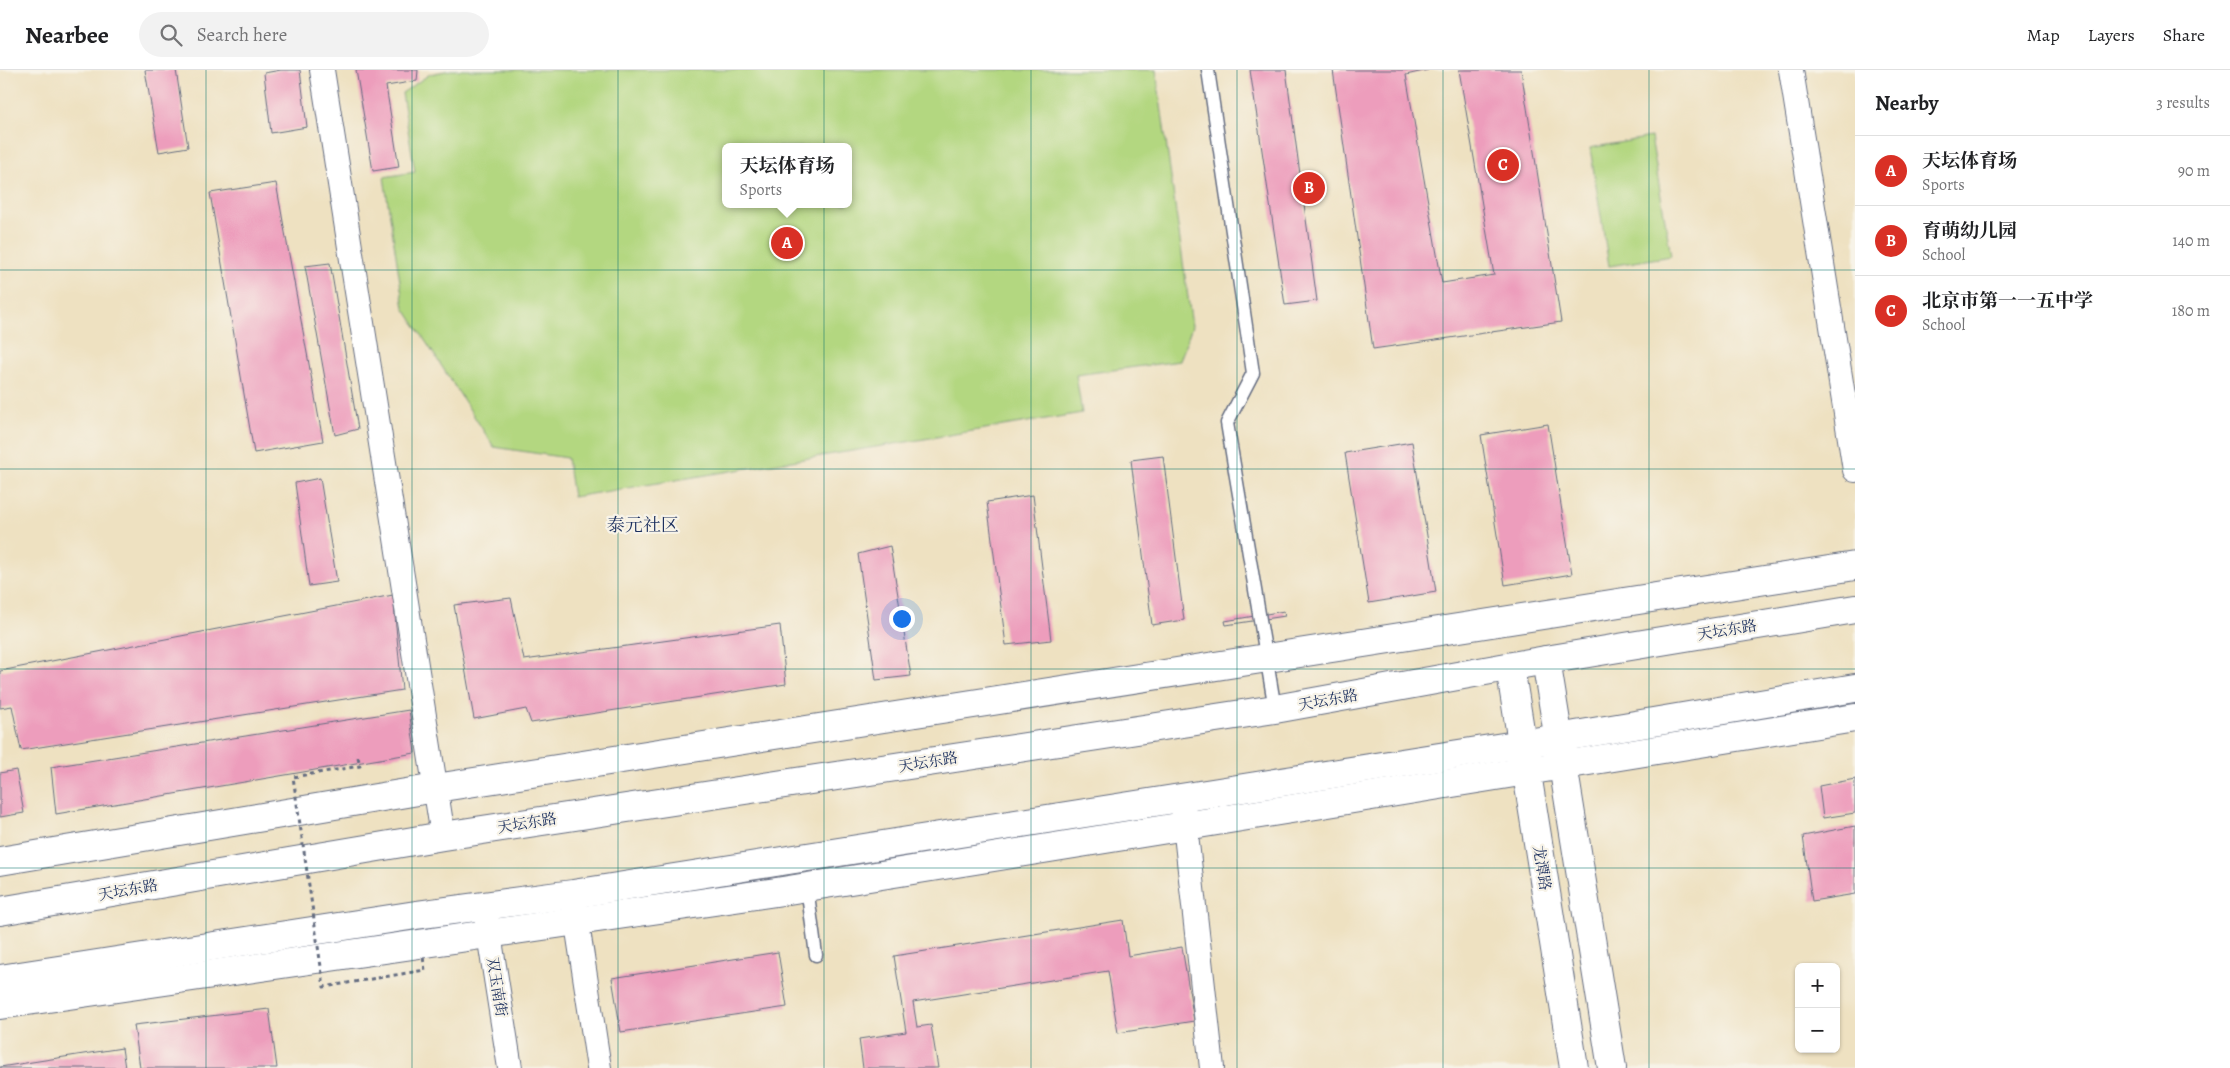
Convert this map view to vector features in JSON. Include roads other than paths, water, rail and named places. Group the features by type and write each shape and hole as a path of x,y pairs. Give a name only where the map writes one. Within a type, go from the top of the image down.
{"street":[{"path":"322,70 443,836"},
{"path":"1791,70 1855,470"},
{"path":"0,861 436,788 1855,566"},
{"name":"天坛东路","path":"0,911 443,836 1275,710 1546,660 1855,609"},
{"path":"1546,660 1612,1068"},
{"name":"龙潭路","path":"1510,667 1574,1068"},
{"path":"0,979 573,894 1560,738 1855,688"},
{"path":"0,1005 807,887 1855,718"},
{"path":"1182,798 1212,1068"},
{"path":"573,894 599,1068"},
{"name":"双玉南街","path":"485,906 510,1068"}],"lane":[{"path":"1208,70 1253,374 1228,422 1275,710"},
{"path":"807,887 816,955"}],"place":[{"name":"北京市第一一五中学","path":"1503,165"},
{"name":"育萌幼儿园","path":"1309,188"},
{"name":"天坛体育场","path":"787,243"}],"district":[{"name":"泰元社区","path":"643,525"}]}
